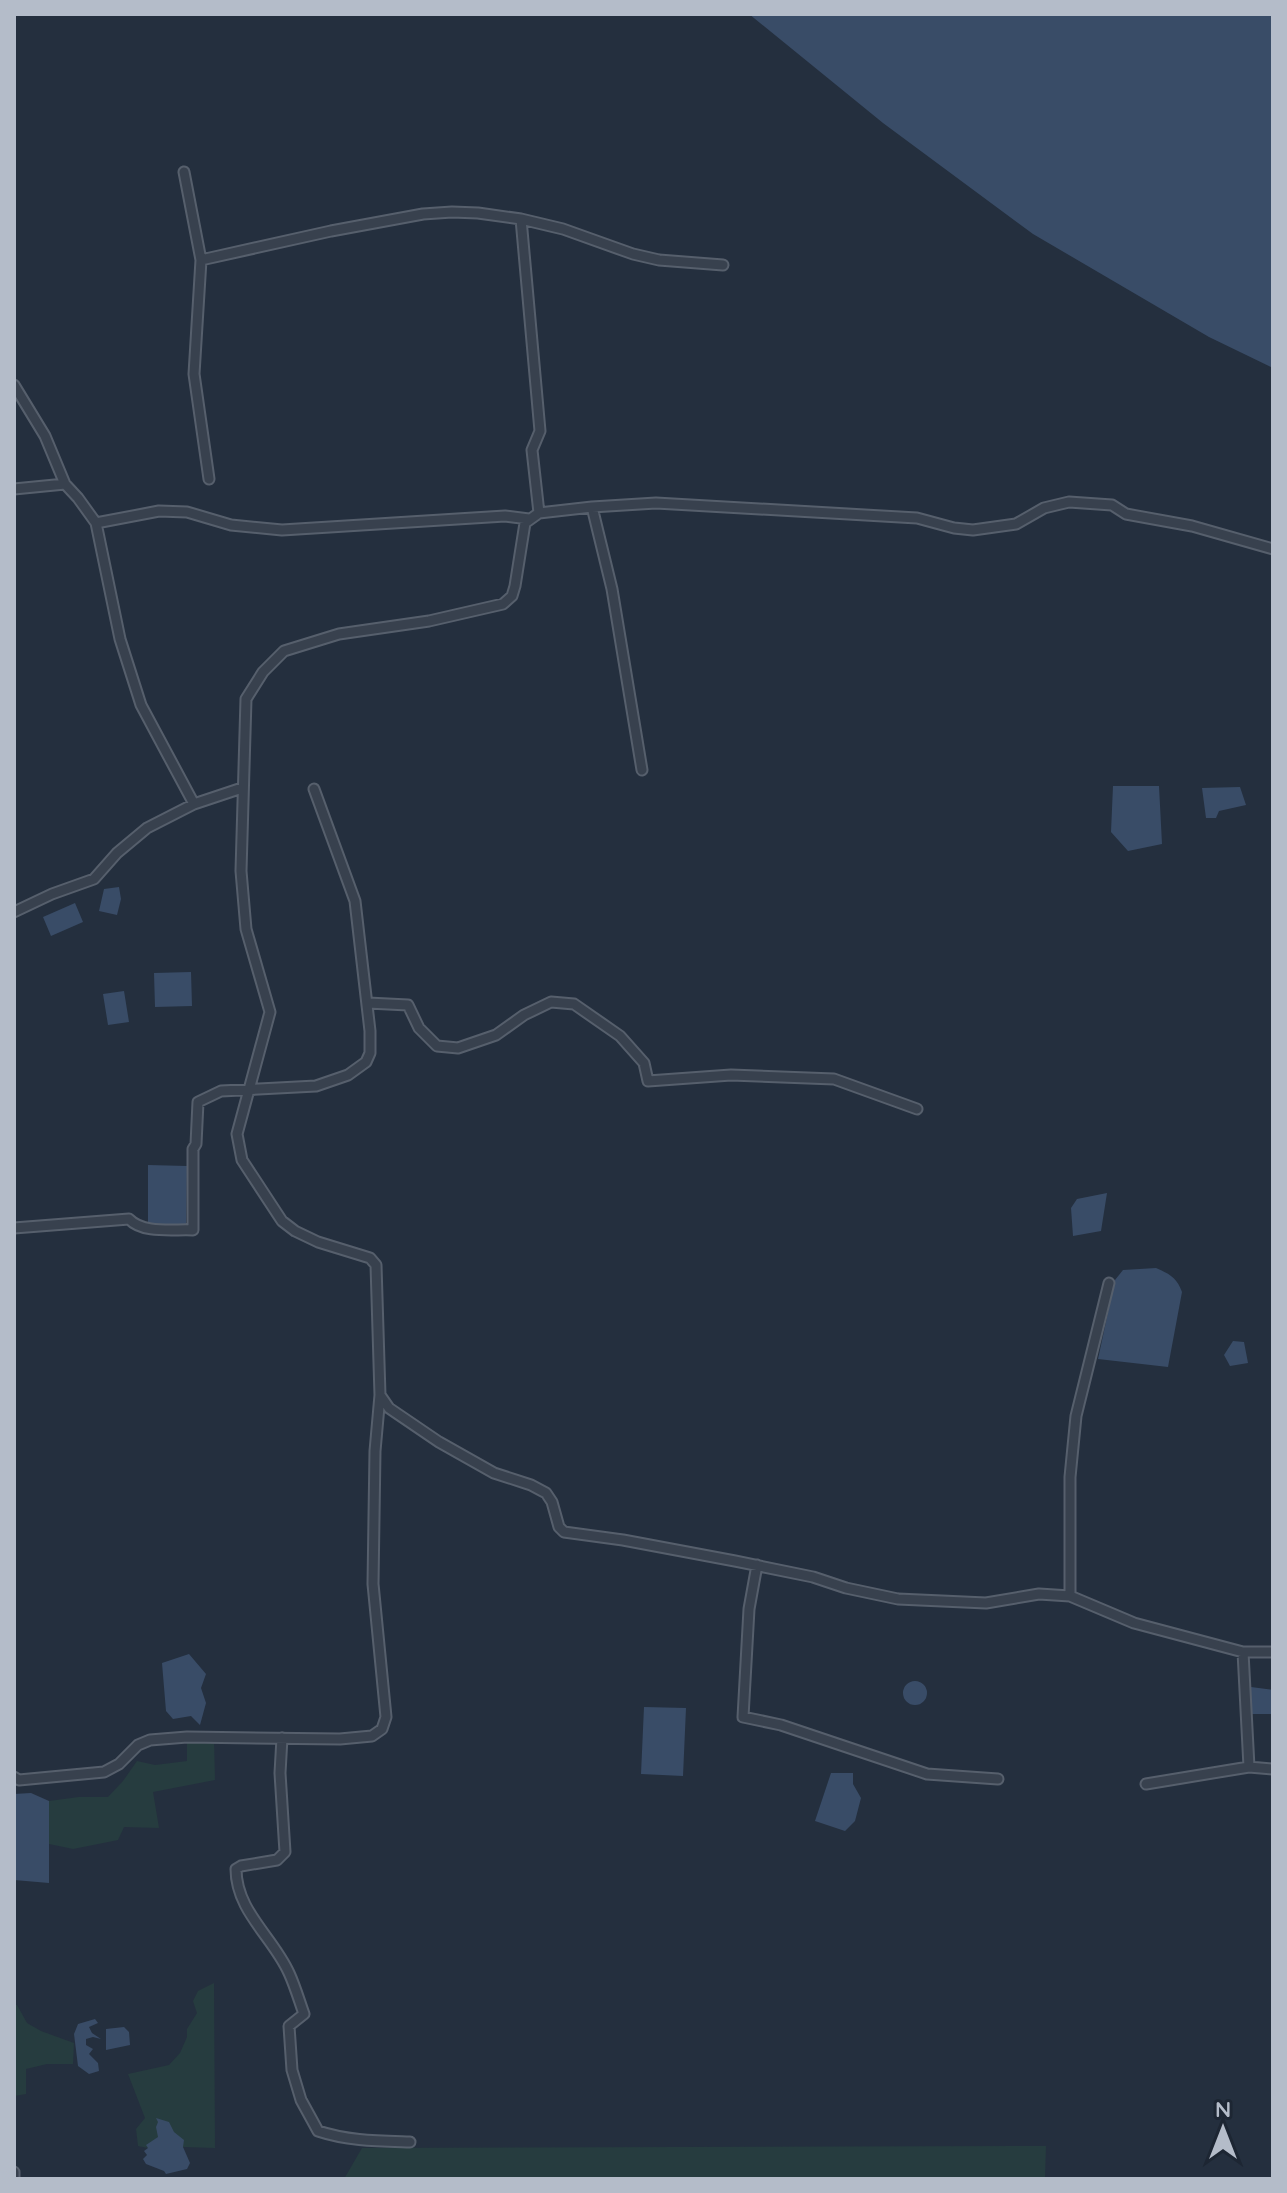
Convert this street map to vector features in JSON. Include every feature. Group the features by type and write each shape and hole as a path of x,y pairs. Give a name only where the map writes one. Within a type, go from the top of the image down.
{"street":[{"path":"184,172 201,260 194,374 209,479"},
{"path":"201,260 423,214 478,213 563,229 659,260 723,265"},
{"path":"521,219 540,431 532,450 534,516"},
{"path":"14,385 45,436 65,484 96,523 120,639 141,705 194,804"},
{"path":"14,489 65,484"},
{"path":"96,523 159,511 187,512 231,525 282,530 534,516 592,507 656,503 917,518 973,530 1016,524 1044,508 1069,502 1112,505 1126,514 1192,526 1273,549"},
{"path":"592,507 612,589 642,770"},
{"path":"14,1777 19,1780 104,1772 119,1764 138,1745 150,1740 187,1737 340,1739 372,1736 382,1729 386,1717 373,1584 375,1451 380,1395 376,1265 370,1258 305,1237 282,1221 242,1160 237,1134 270,1012 246,929 241,871 246,699 263,672 284,651 339,634 429,621 503,604 512,596 525,523 534,516"},
{"path":"14,912 94,879 117,853 147,828 194,804 242,788"},
{"path":"14,1228 129,1219 135,1225 150,1229 193,1230 193,1149 196,1144 198,1102 221,1091 316,1086 348,1075 366,1062 370,1053 368,1003 355,901 314,789"},
{"path":"368,1003 408,1005 419,1028 437,1046 458,1048 496,1035 524,1015 551,1002 574,1004 620,1036 644,1063 648,1081 731,1075 834,1079 917,1109"},
{"path":"1070,1596 1070,1477 1076,1416 1109,1283"},
{"path":"380,1395 389,1408 439,1442 494,1473 546,1493 559,1527 564,1532 757,1565 898,1599 986,1603 1039,1594 1070,1596 1134,1623 1243,1652 1273,1652"},
{"path":"757,1565 749,1609 743,1717 781,1725 927,1774 998,1779"},
{"path":"1243,1652 1249,1767"},
{"path":"282,1738 280,1773 285,1852 277,1860 236,1869 236,1886 289,1973 304,2014 289,2026 292,2070 301,2100 318,2131 337,2137 410,2142"},
{"path":"1146,1784 1249,1767 1273,1769"},
{"path":"14,2172 14,2179"}],"green space":[{"path":"187,1737 214,1738 215,1780 153,1792 159,1828 124,1827 118,1840 73,1849 49,1844 49,1801 108,1797 137,1761 155,1765 187,1761"},
{"path":"214,1983 215,2148 183,2147 158,2122 158,2137 148,2148 138,2146 136,2129 145,2118 128,2074 169,2065 180,2053 187,2029 197,2013 193,2001 198,1991"},
{"path":"14,2005 17,2005 27,2023 74,2043 73,2064 47,2064 26,2069 26,2094 14,2096"},
{"path":"1046,2146 1045,2179 344,2179 362,2148"}],"water":[{"path":"749,14 1273,14 1273,368 1209,337 1033,234 883,123"},
{"path":"1113,786 1159,786 1162,844 1128,851 1111,832"},
{"path":"1240,787 1246,805 1219,811 1216,818 1206,818 1202,788"},
{"path":"119,887 121,899 117,915 99,911 104,889"},
{"path":"75,903 83,922 51,936 43,917"},
{"path":"191,972 192,1006 155,1007 154,973"},
{"path":"124,991 129,1022 108,1025 103,994"},
{"path":"148,1165 187,1166 186,1225 148,1224"},
{"path":"1107,1193 1101,1231 1073,1236 1071,1208 1077,1199"},
{"path":"1156,1268 1172,1277 1182,1292 1168,1367 1098,1359 1115,1280 1123,1270"},
{"path":"1233,1341 1244,1342 1248,1363 1230,1366 1224,1355"},
{"path":"189,1654 206,1674 201,1688 206,1703 200,1725 191,1716 173,1719 166,1711 162,1663"},
{"path":"915,1681 923,1685 927,1693 923,1701 915,1705 907,1701 903,1693 907,1685"},
{"path":"1251,1687 1273,1690 1273,1714 1250,1714"},
{"path":"644,1707 686,1708 683,1776 641,1774"},
{"path":"831,1773 853,1773 853,1784 861,1798 855,1821 845,1831 815,1821"},
{"path":"31,1793 49,1801 49,1883 14,1880 14,1794"},
{"path":"95,2019 98,2023 89,2027 101,2039 86,2039 86,2045 93,2049 89,2054 98,2063 99,2071 89,2074 78,2066 74,2034 78,2024"},
{"path":"124,2027 129,2032 130,2045 106,2050 106,2029"},
{"path":"156,2118 169,2122 174,2132 184,2140 183,2147 190,2163 187,2169 166,2174 146,2164 143,2159 147,2155 144,2151 148,2148 146,2145 158,2137"}]}
